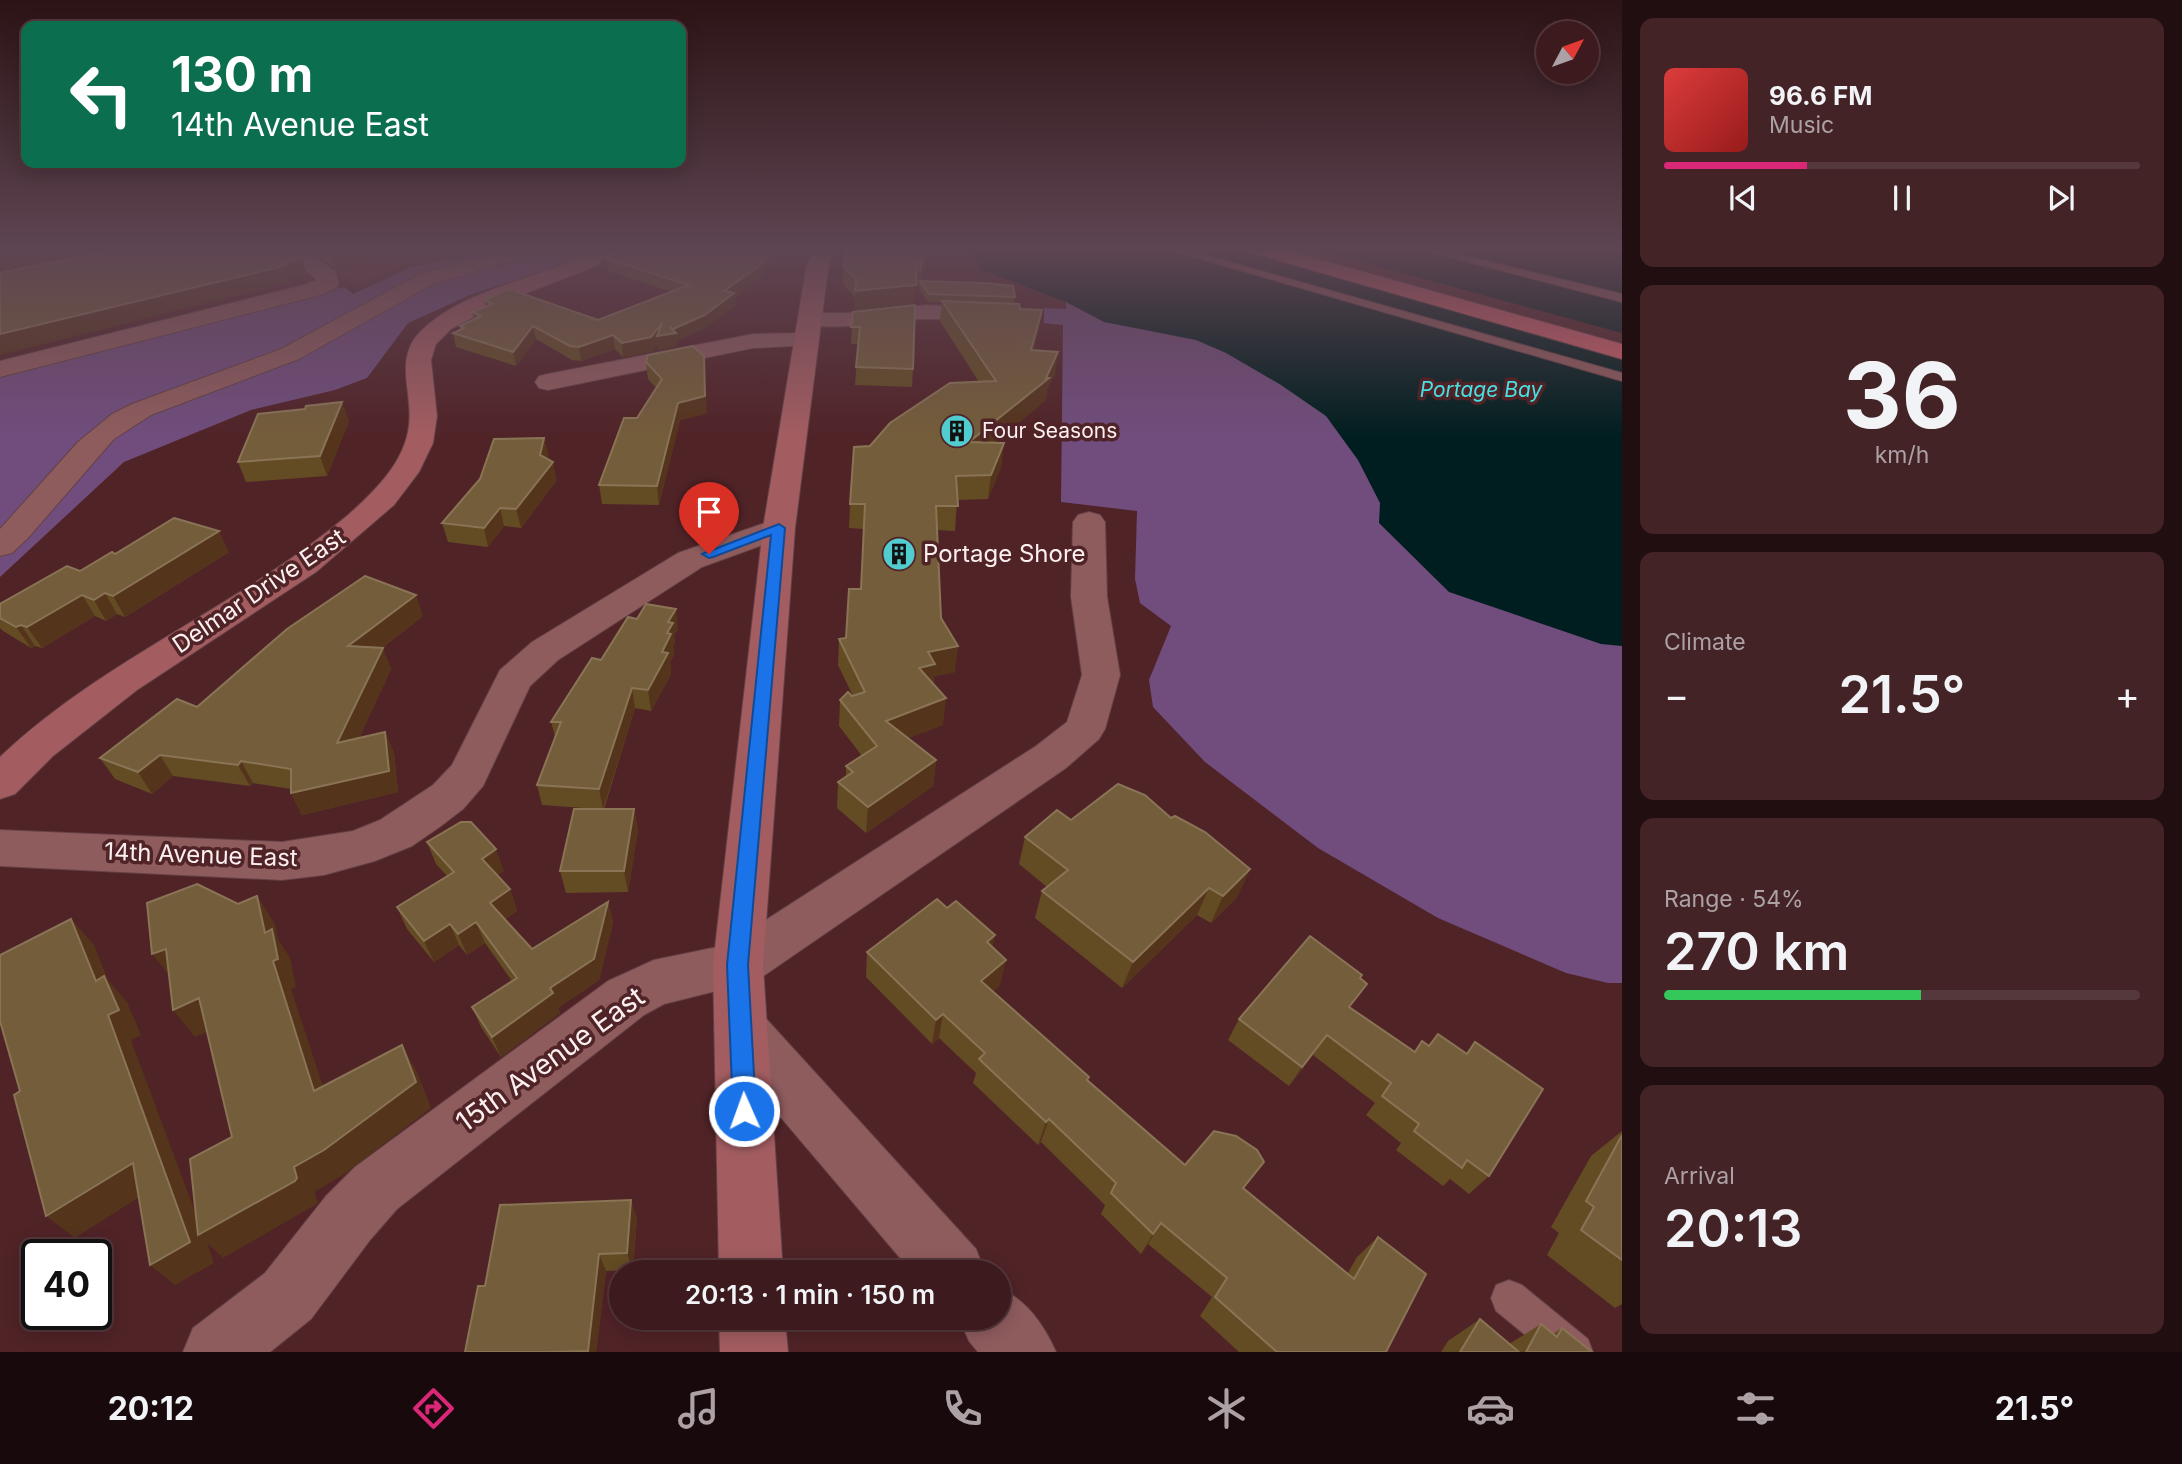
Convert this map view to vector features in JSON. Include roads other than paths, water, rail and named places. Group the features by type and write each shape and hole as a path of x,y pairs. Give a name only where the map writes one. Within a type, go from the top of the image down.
{"highway":[{"path":"1482,312 1622,352"},
{"path":"1521,312 1622,340"}],"street":[{"path":"0,369 225,312"},
{"path":"0,546 92,443 121,421 158,403 288,356 327,338 366,312"},
{"name":"Delmar Drive East","path":"0,783 73,717 290,574 345,533 380,500 408,464 421,435 424,410 417,358 424,342 431,334 464,312"},
{"path":"751,1260 738,965 779,528 811,312"},
{"path":"548,382 847,320 925,312"},
{"path":"928,312 1017,316"},
{"name":"15th Avenue East","path":"217,1352 288,1296 348,1218 376,1188 626,998 654,983 738,965 1051,757 1085,729 1101,676 1088,597 1089,522"},
{"name":"14th Avenue East","path":"0,848 282,861 359,848 396,833 448,797 468,775 514,679 545,651 690,560 779,528"},
{"path":"741,1030 942,1260"},
{"path":"753,1330 754,1352"},
{"path":"1003,1330 1022,1352"}],"lane":[{"path":"1394,312 1622,377"},
{"path":"1509,1298 1574,1352"}],"water":[{"name":"Portage Bay","path":"1085,312 1622,312 1622,646 1601,644 1449,592 1379,523 1380,503 1358,460 1326,416 1281,385 1226,353 1196,340 1104,322"}],"place":[{"name":"Four Seasons","path":"957,431"},
{"name":"Portage Shore","path":"899,554"}]}
